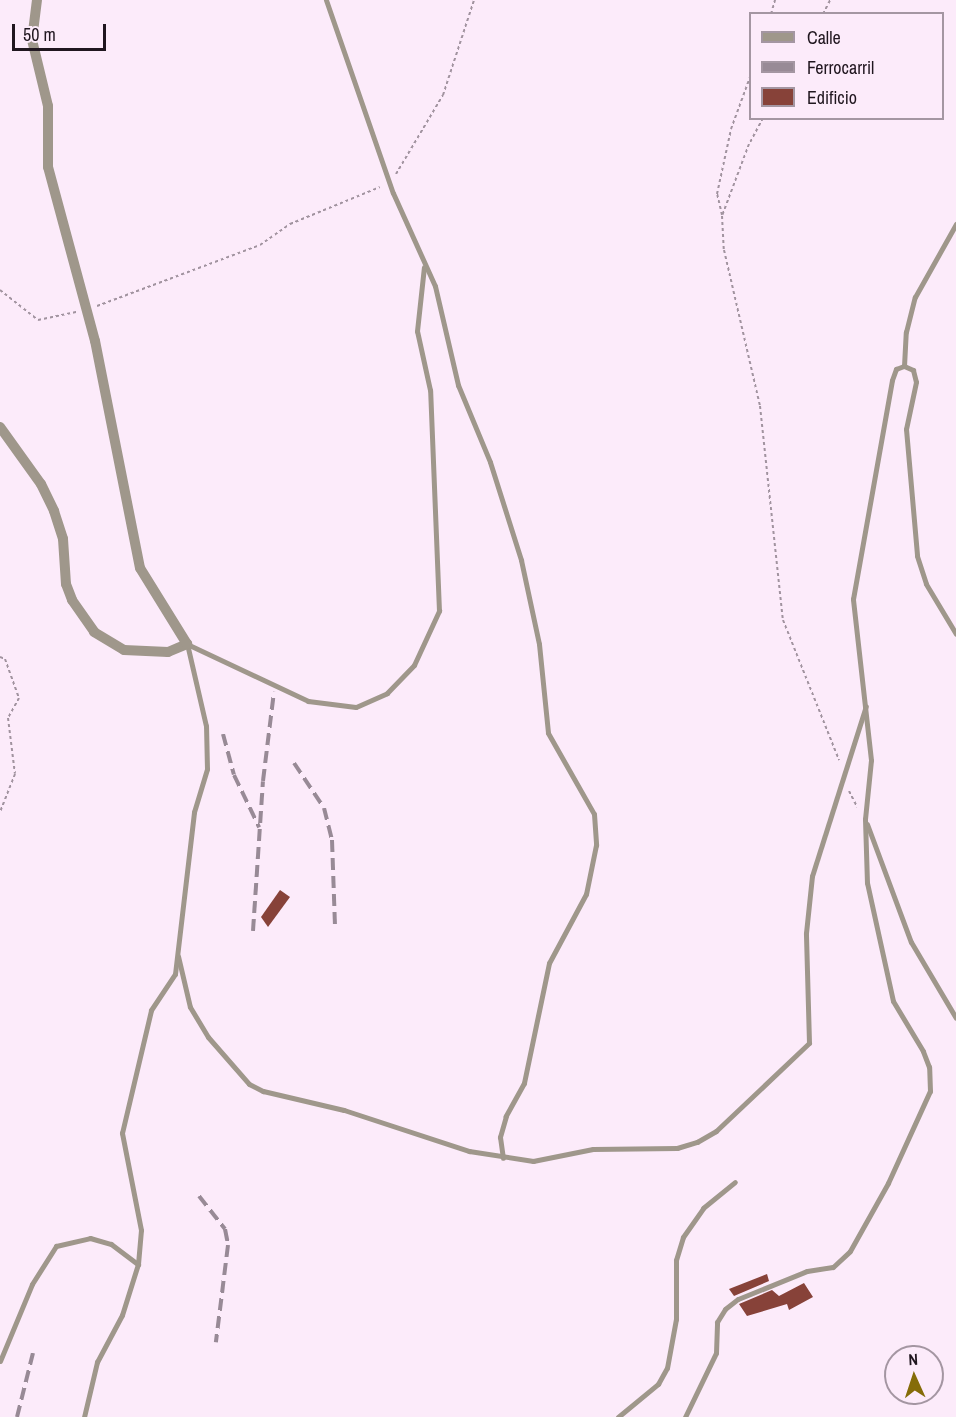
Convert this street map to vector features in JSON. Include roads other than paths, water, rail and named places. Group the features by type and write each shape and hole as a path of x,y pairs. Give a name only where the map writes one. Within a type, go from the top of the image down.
{"street":[{"path":"0,427 41,484 54,511 63,539 66,584 72,600 94,632 124,650 168,652 187,644 140,568 95,341 48,167 48,106 32,40 37,0"}],"lane":[{"path":"326,0 389,181 424,266 435,286 458,385 490,462 521,560 539,644 548,733 594,814 596,845 586,894 549,963 524,1083 506,1116 500,1137 503,1158"},
{"path":"904,366 906,332 915,297 956,224"},
{"path":"187,644 308,701 356,707 387,693 414,665 439,611 430,390 417,331 416,309 424,266"},
{"path":"685,1417 716,1353 717,1322 725,1309 738,1299 807,1271 833,1267 850,1251 888,1183 930,1091 930,1073 923,1052 893,1001 884,972 867,883 865,819 871,760 867,700 853,599 892,380 896,369 904,366 913,370 916,382 906,429 917,556 926,584 956,634"},
{"path":"84,1417 97,1362 122,1315 138,1264 141,1230 123,1132 151,1010 175,974 194,812 207,769 206,726 187,644"},
{"path":"178,956 190,1007 208,1037 249,1084 263,1091 344,1110 503,1158 533,1161 593,1149 677,1148 696,1142 716,1131 802,1052 809,1042 811,1028 806,933 812,876 843,775 859,737 867,700"},
{"path":"865,819 911,942 956,1018"},
{"path":"618,1417 658,1384 667,1368 676,1319 676,1260 683,1237 703,1208 735,1182"},
{"path":"0,1361 32,1284 56,1246 90,1238 111,1244 138,1264"}],"railway":[{"path":"253,931 263,781 274,692"},
{"path":"223,734 234,775 259,827"},
{"path":"294,763 324,808 332,840 335,927"},
{"path":"199,1196 225,1229 228,1245 216,1342"},
{"path":"17,1417 33,1353"}]}
